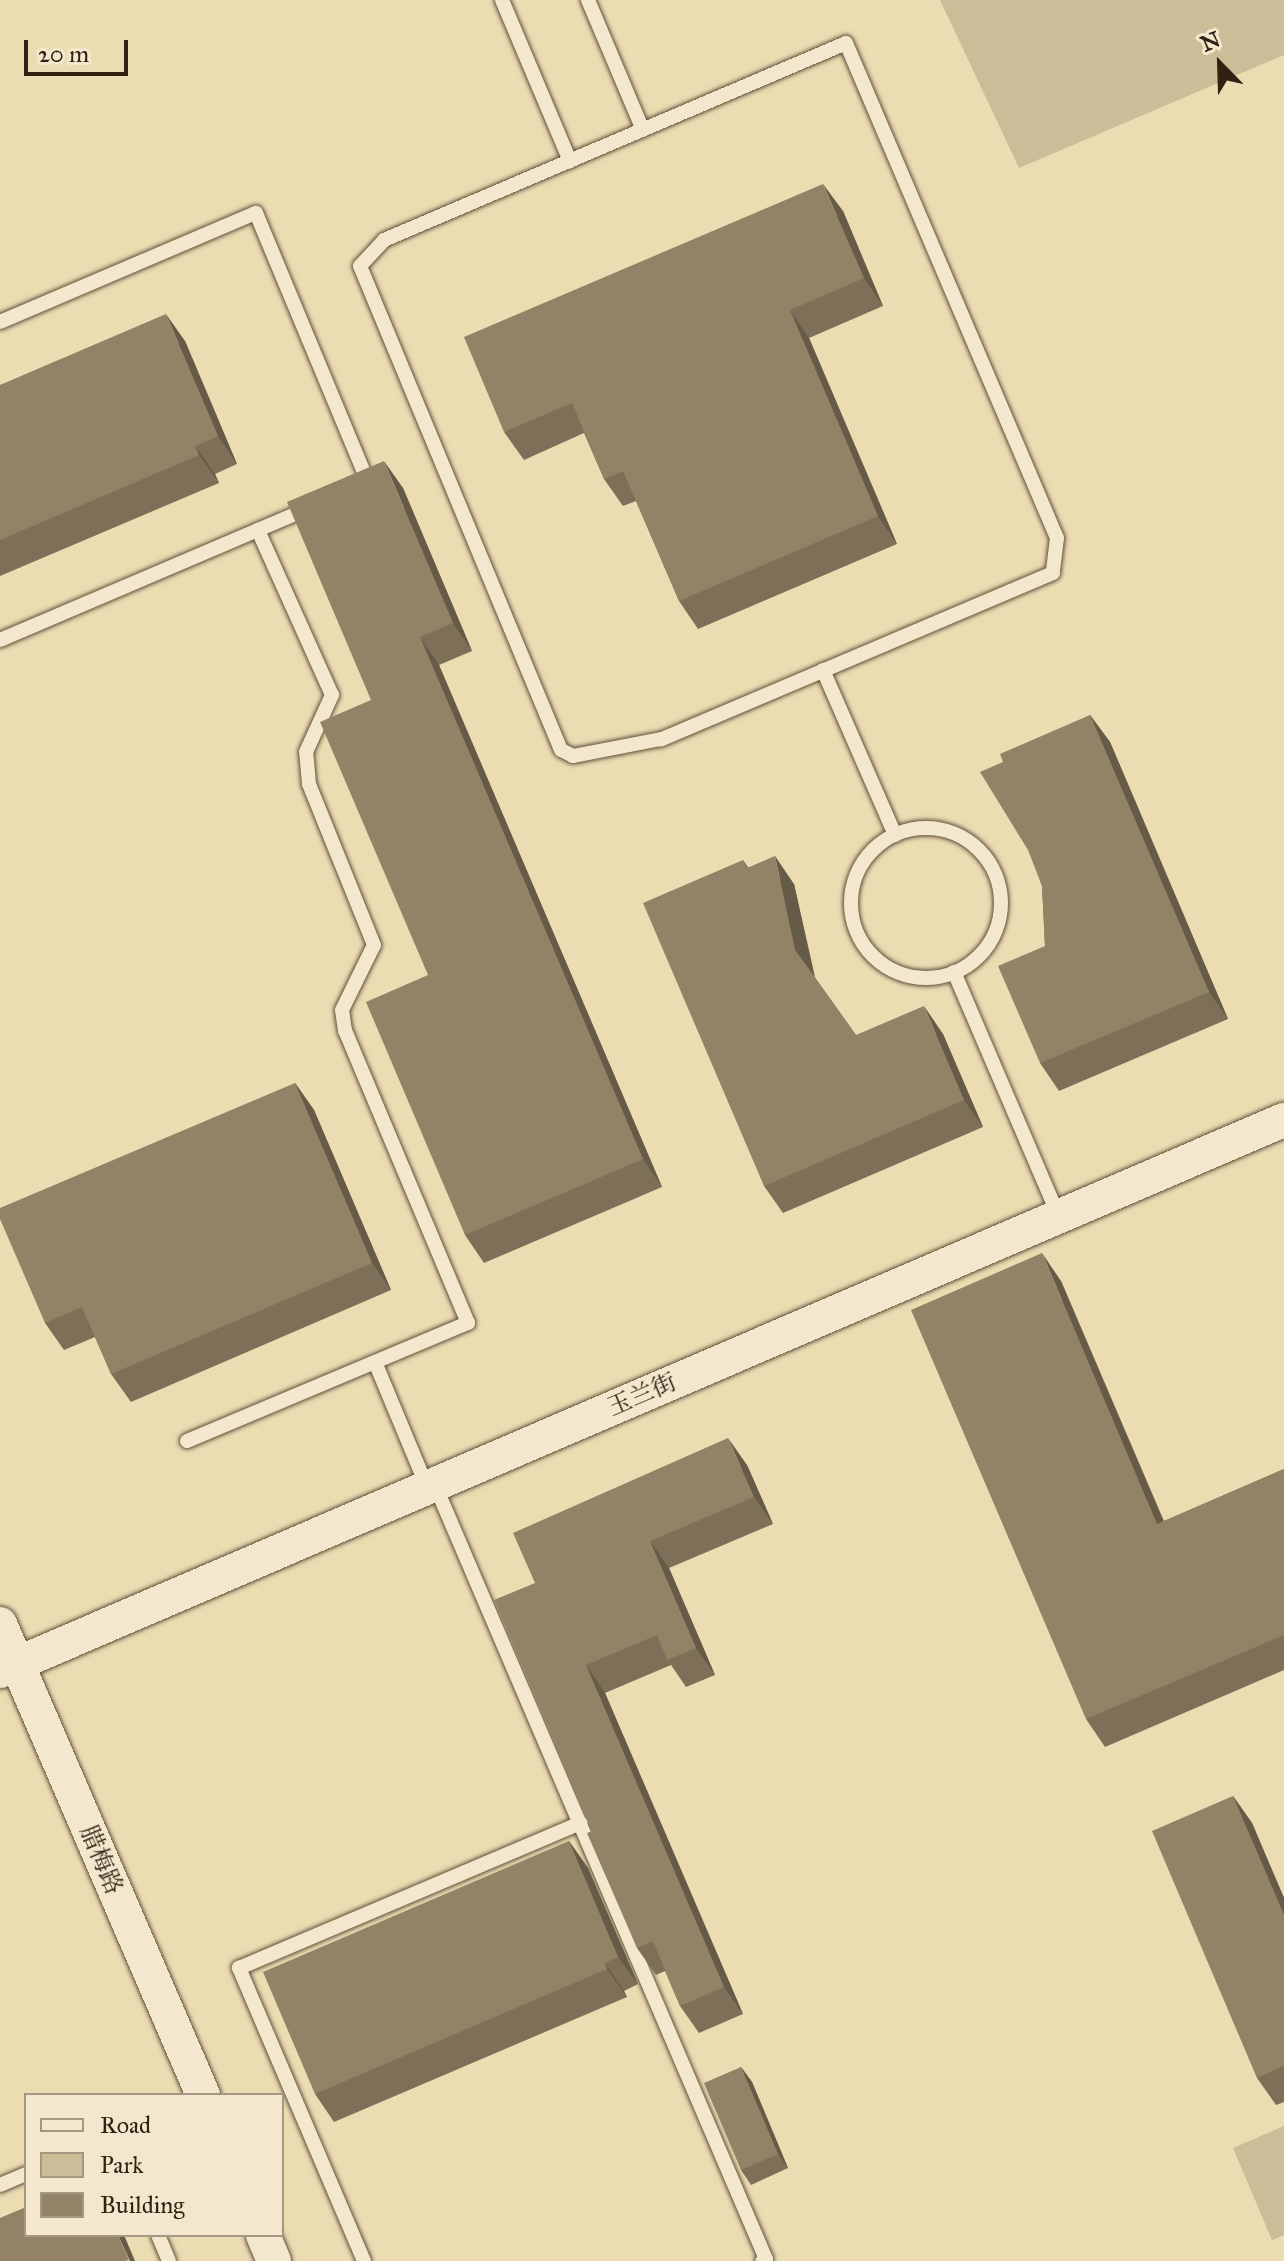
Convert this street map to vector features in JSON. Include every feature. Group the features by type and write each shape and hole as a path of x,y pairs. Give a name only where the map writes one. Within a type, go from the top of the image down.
{"street":[{"name":"玉兰街","path":"8,1667 1284,1120"},
{"name":"腊梅路","path":"0,1624 8,1667 202,2093"},
{"path":"264,2237 274,2261"}],"lane":[{"path":"502,0 570,161"},
{"path":"588,0 643,130"},
{"path":"846,43 1057,538 1053,573 661,739 587,755 561,750 360,266 384,240 643,130 846,43"},
{"path":"0,322 256,213 371,481 357,487"},
{"path":"0,640 328,499"},
{"path":"187,1441 468,1323 345,1031 342,1010 374,945 309,784 306,752 332,695 258,530"},
{"path":"823,670 895,835"},
{"path":"926,827 963,837 978,848 998,880 1000,919 992,937 982,953 954,972 930,978 892,970 863,944 854,927 852,887 859,867 895,835 926,827"},
{"path":"954,972 1059,1217"},
{"path":"375,1362 580,1823 766,2259 762,2261"},
{"path":"364,2261 239,1968 580,1823"},
{"path":"0,2185 24,2175"},
{"path":"159,2237 169,2261"}],"green space":[{"path":"940,0 1284,0 1284,55 1019,168"},
{"path":"1284,2126 1284,2235 1272,2240 1233,2148"}],"building":[{"path":"823,184 864,278 790,310 878,516 679,601 623,471 604,479 572,403 504,432 464,337"},
{"path":"166,314 218,436 195,446 199,455 0,540 0,385"},
{"path":"384,461 453,623 420,637 643,1159 465,1235 366,1002 428,975 320,722 371,700 287,502"},
{"path":"1090,715 1209,992 1040,1063 998,966 1045,946 1042,886 1028,850 980,772 1003,762 1000,754"},
{"path":"775,856 795,950 856,1035 924,1006 964,1100 764,1186 643,903 743,860 747,868"},
{"path":"295,1083 372,1263 111,1374 82,1307 45,1323 0,1219 0,1208"},
{"path":"1042,1253 1157,1524 1284,1469 1284,1635 1086,1719 911,1310"},
{"path":"728,1438 754,1497 650,1541 696,1648 667,1660 657,1635 586,1665 724,1987 680,2006 653,1941 637,1948 587,1833 592,1831 494,1600 535,1583 513,1533"},
{"path":"1233,1796 1284,1915 1284,2066 1257,2078 1152,1831"},
{"path":"569,1841 618,1957 605,1963 607,1969 315,2094 263,1972"},
{"path":"741,2067 778,2154 741,2170 704,2083"},
{"path":"24,2208 24,2237 119,2237 129,2260 0,2261 0,2218"}]}
